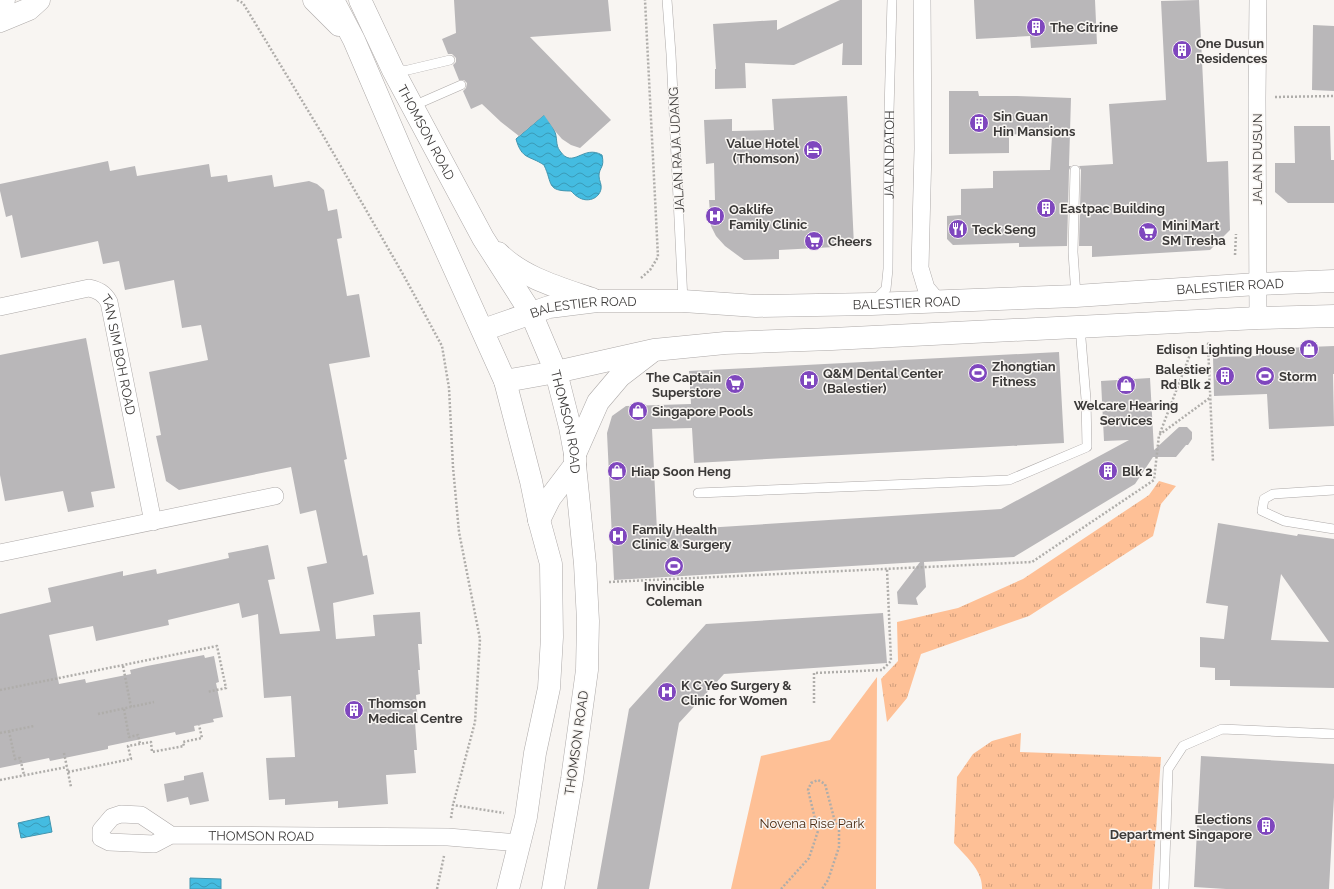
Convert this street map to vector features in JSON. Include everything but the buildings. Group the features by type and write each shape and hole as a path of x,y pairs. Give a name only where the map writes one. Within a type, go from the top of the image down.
{"main road":[{"path":"0,5 4,0"},
{"path":"0,21 29,8 39,0"},
{"path":"314,0 354,40"},
{"name":"THOMSON ROAD","path":"333,0 354,40 408,166 505,380 551,564 552,637 549,688 535,753 526,817 508,889"},
{"name":"THOMSON ROAD","path":"360,0 393,70 483,238 531,313 556,372 570,427 575,460 584,564 587,607 587,670 572,779 552,889"},
{"path":"483,238 507,262 526,274 548,284 597,301"},
{"name":"BALESTIER ROAD","path":"483,330 549,307 597,301 683,301 756,306 872,304 1076,296 1257,284 1334,281"},
{"path":"505,380 556,372 654,350 725,343 1258,318 1334,316"},
{"path":"539,520 550,498 575,460 598,402 620,376 654,350"}],"street":[{"path":"922,0 923,149 920,268 926,288 937,301"},
{"name":"JALAN DUSUN","path":"1258,0 1258,318"},
{"name":"TAN SIM BOH ROAD","path":"0,307 89,288 101,292 106,297 111,310 154,522"},
{"path":"0,553 276,496"},
{"name":"THOMSON ROAD","path":"171,835 433,837 519,843"}],"lane":[{"name":"JALAN RAJA UDANG","path":"667,0 683,301"},
{"name":"JALAN DATOH","path":"872,304 886,289 888,269 889,112 892,0"},
{"path":"393,70 408,70 450,60"},
{"path":"412,106 461,85"},
{"path":"1075,170 1073,252 1076,296"},
{"path":"698,493 1009,480 1087,447 1086,399 1080,327"},
{"path":"1334,490 1273,494 1264,499 1262,511 1284,521 1334,529"},
{"path":"1164,889 1168,769 1183,746 1222,729 1334,734"}],"path":[{"path":"237,0 243,3 324,136 442,346 449,388 453,467 459,532 480,639 475,722 453,805"},
{"path":"639,280 650,270 658,257 646,0"},
{"path":"1257,98 1334,96"},
{"path":"1208,344 1214,462"},
{"path":"608,582 1032,562 1154,480 1159,435 1191,352"},
{"path":"1159,435 1210,397"},
{"path":"814,702 814,673 882,670 891,661 887,569"},
{"path":"0,690 217,646 226,688 207,692"},
{"path":"123,666 132,707"},
{"path":"98,714 154,702"},
{"path":"124,709 129,737 138,735 140,744"},
{"path":"68,772 131,759 128,746 151,742 152,752 184,746 183,742 202,738 199,725"},
{"path":"0,733 34,726"},
{"path":"9,732 15,759 20,758 24,775"},
{"path":"64,753 71,787"},
{"path":"0,780 67,767"},
{"path":"781,889 809,858 818,831 808,790 811,783 818,780 824,784 834,818 839,829 839,846 828,880 822,889"}],"green space":[{"path":"1159,481 1176,486 1161,504 1153,536 1029,616 921,654 907,698 887,722 881,679 898,661 897,622 958,608 1023,579 1149,495"},
{"name":"Novena Rise Park","path":"877,677 876,889 731,889 761,756 830,740"},
{"path":"1021,733 1020,752 1161,757 1152,889 982,889 980,876 968,858 954,843 957,777 973,754 992,741"}],"water":[{"path":"545,114 555,133 558,149 565,156 574,158 589,152 595,152 602,155 603,162 599,176 601,189 595,198 585,200 577,197 571,191 563,191 554,188 550,182 544,165 524,154 518,146 516,139"},
{"path":"49,816 52,832 21,838 18,823"},
{"path":"190,878 221,879 221,889 190,889"}],"place":[{"name":"The Citrine","path":"1036,27"},
{"name":"One Dusun Residences","path":"1182,50"},
{"name":"Sin Guan Hin Mansions","path":"979,123"},
{"name":"Value Hotel (Thomson)","path":"813,150"},
{"name":"Eastpac Building","path":"1046,208"},
{"name":"Oaklife Family Clinic","path":"715,216"},
{"name":"Teck Seng","path":"958,229"},
{"name":"Mini Mart SM Tresha","path":"1148,232"},
{"name":"Cheers","path":"814,241"},
{"name":"Edison Lighting House","path":"1309,349"},
{"name":"Zhongtian Fitness","path":"978,373"},
{"name":"Balestier Rd Blk 2","path":"1225,376"},
{"name":"Storm","path":"1265,376"},
{"name":"Q&M Dental Center (Balestier)","path":"809,380"},
{"name":"The Captain Superstore","path":"735,384"},
{"name":"Welcare Hearing Services","path":"1126,385"},
{"name":"Singapore Pools","path":"638,411"},
{"name":"Hiap Soon Heng","path":"617,471"},
{"name":"Blk 2","path":"1108,471"},
{"name":"Family Health Clinic & Surgery","path":"618,536"},
{"name":"Invincible Coleman","path":"674,566"},
{"name":"K C Yeo Surgery & Clinic for Women","path":"667,692"},
{"name":"Thomson Medical Centre","path":"354,710"},
{"name":"Elections Department Singapore","path":"1266,826"}]}
